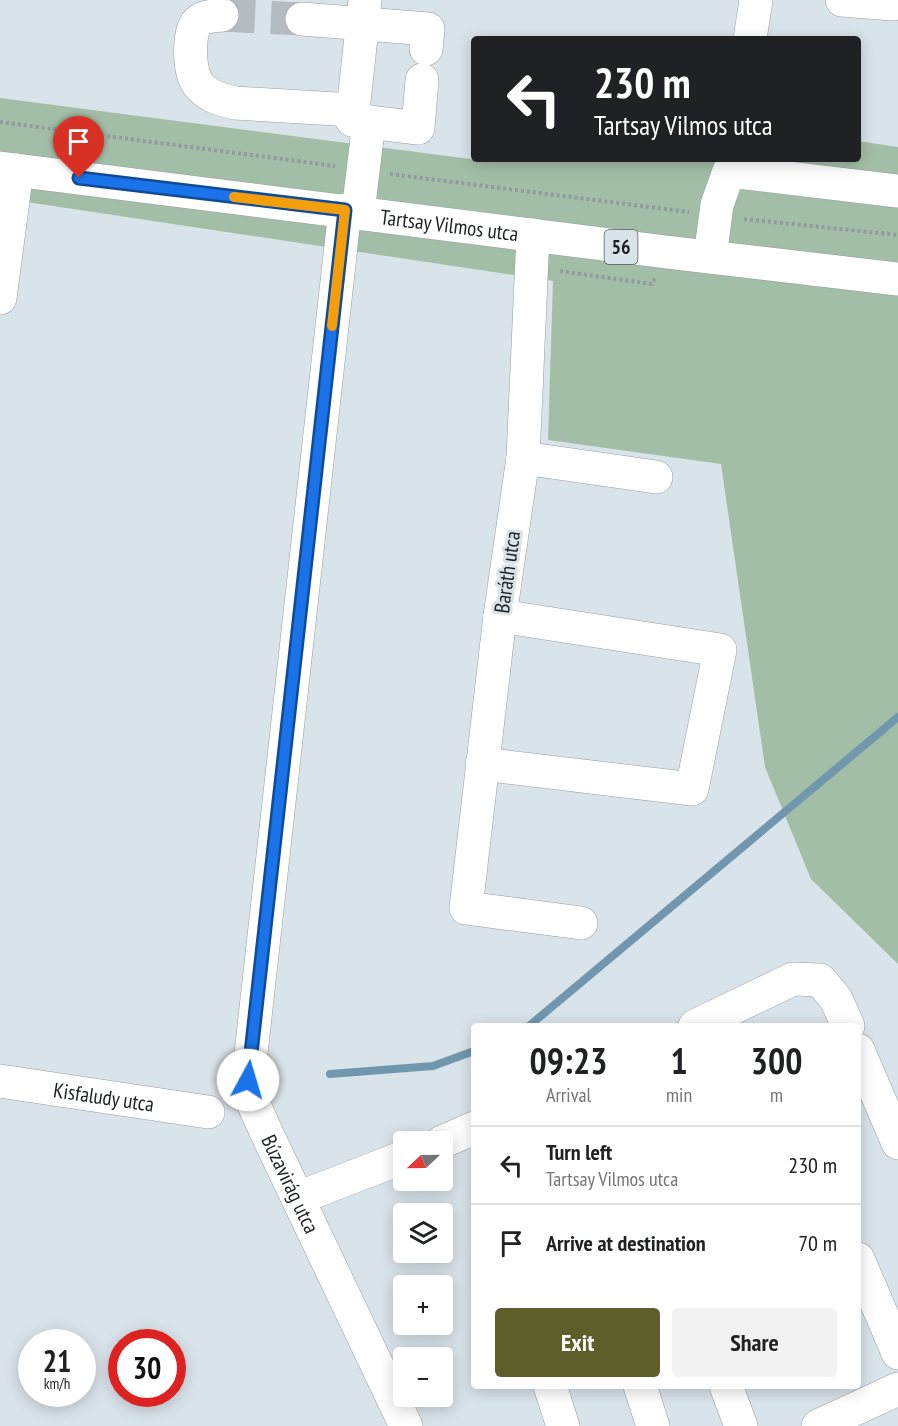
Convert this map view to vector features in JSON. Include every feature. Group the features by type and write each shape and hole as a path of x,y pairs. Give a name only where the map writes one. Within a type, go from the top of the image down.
{"street":[{"path":"750,36 756,0"},
{"path":"842,0 893,4 894,0"},
{"path":"222,15 209,16 196,25 190,62 198,84 219,99 235,103 361,116 418,128 428,29 364,12 302,19"},
{"name":"Búzavirág utca","path":"364,12 361,116 364,170 351,211 248,1080 254,1105 406,1426"},
{"path":"710,257 716,216 730,165 898,191"},
{"path":"0,298 8,169"},
{"name":"Tartsay Vilmos utca","path":"8,169 533,236 898,279"},
{"name":"Baráth utca","path":"533,236 523,458 500,616 465,908 580,923"},
{"path":"523,458 656,477"},
{"path":"482,764 692,789 720,650 500,616"},
{"path":"709,1023 754,1013 793,979 820,980 836,999 847,1023"},
{"path":"861,1057 898,1143"},
{"name":"Kisfaludy utca","path":"0,1081 208,1112"},
{"path":"298,1198 393,1161"},
{"path":"861,1266 898,1353"},
{"path":"551,1389 563,1426"},
{"path":"641,1389 653,1426"},
{"path":"727,1389 741,1426"},
{"path":"818,1426 852,1397 898,1389"}],"path":[{"path":"0,122 716,216 898,235"}],"green space":[{"path":"0,98 471,159 471,162 861,162 861,141 898,147 898,964 811,879 765,767 721,464 548,440 553,281 0,198"}],"waterway":[{"path":"533,1023 898,717"},
{"path":"330,1074 433,1066 471,1052"}],"tunnel":[{"path":"222,15 302,19"}],"slow traffic":[{"path":"234,197 345,210 332,326"}],"route":[{"path":"79,178 345,210 248,1080"}]}
